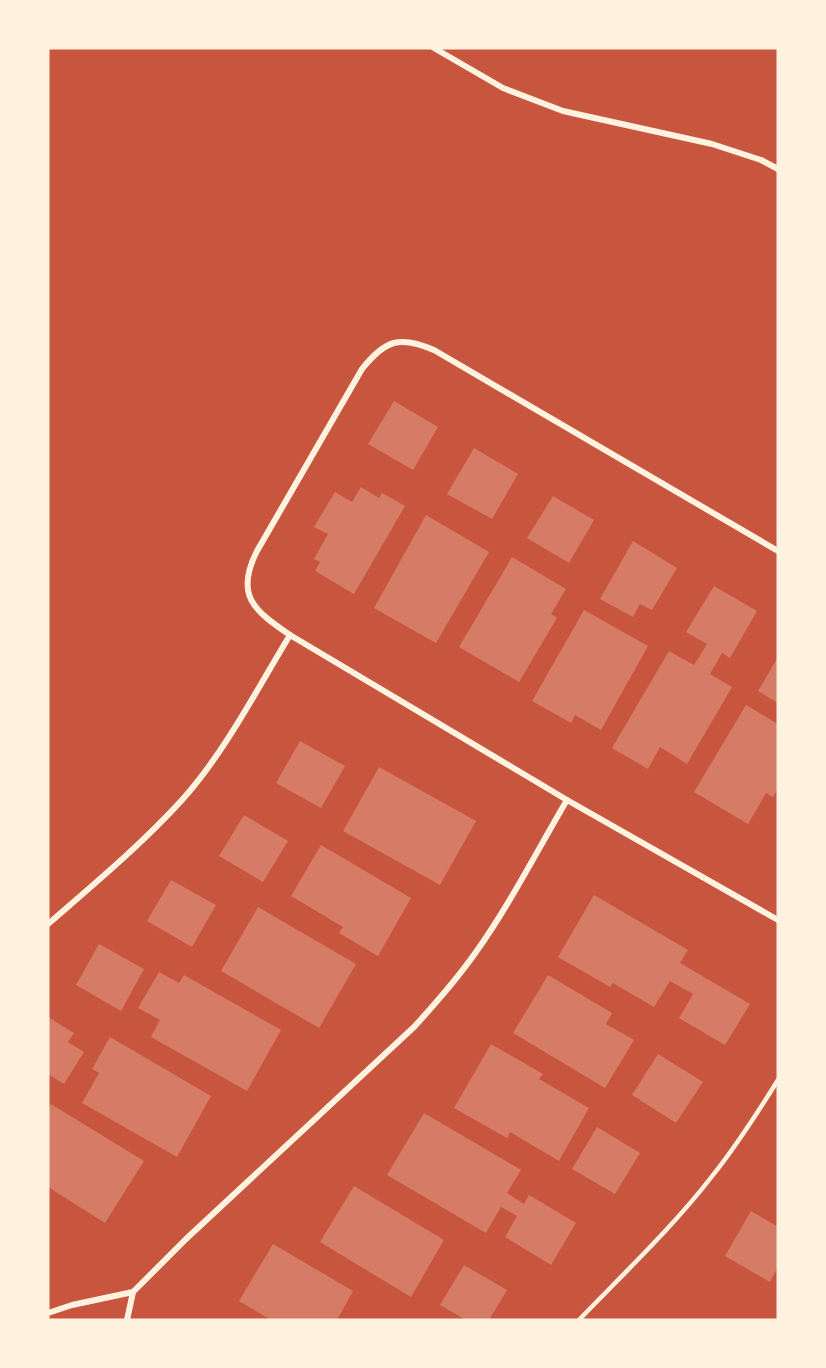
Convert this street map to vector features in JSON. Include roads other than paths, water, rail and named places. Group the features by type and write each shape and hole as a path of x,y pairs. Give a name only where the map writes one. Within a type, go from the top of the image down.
{"street":[{"path":"434,48 503,88 563,111 712,144 778,168"},
{"path":"778,551 414,341 386,345 373,355 362,369 250,566 246,583 251,600 261,614 290,636 567,800 778,920"},
{"path":"48,924 150,833 184,798 231,732 290,636"},
{"path":"127,1320 133,1292 186,1239 414,1027 449,989 478,950 567,800"},
{"path":"48,1313 72,1305 133,1292"}],"lane":[{"path":"579,1320 663,1234 713,1176 778,1080"}]}
